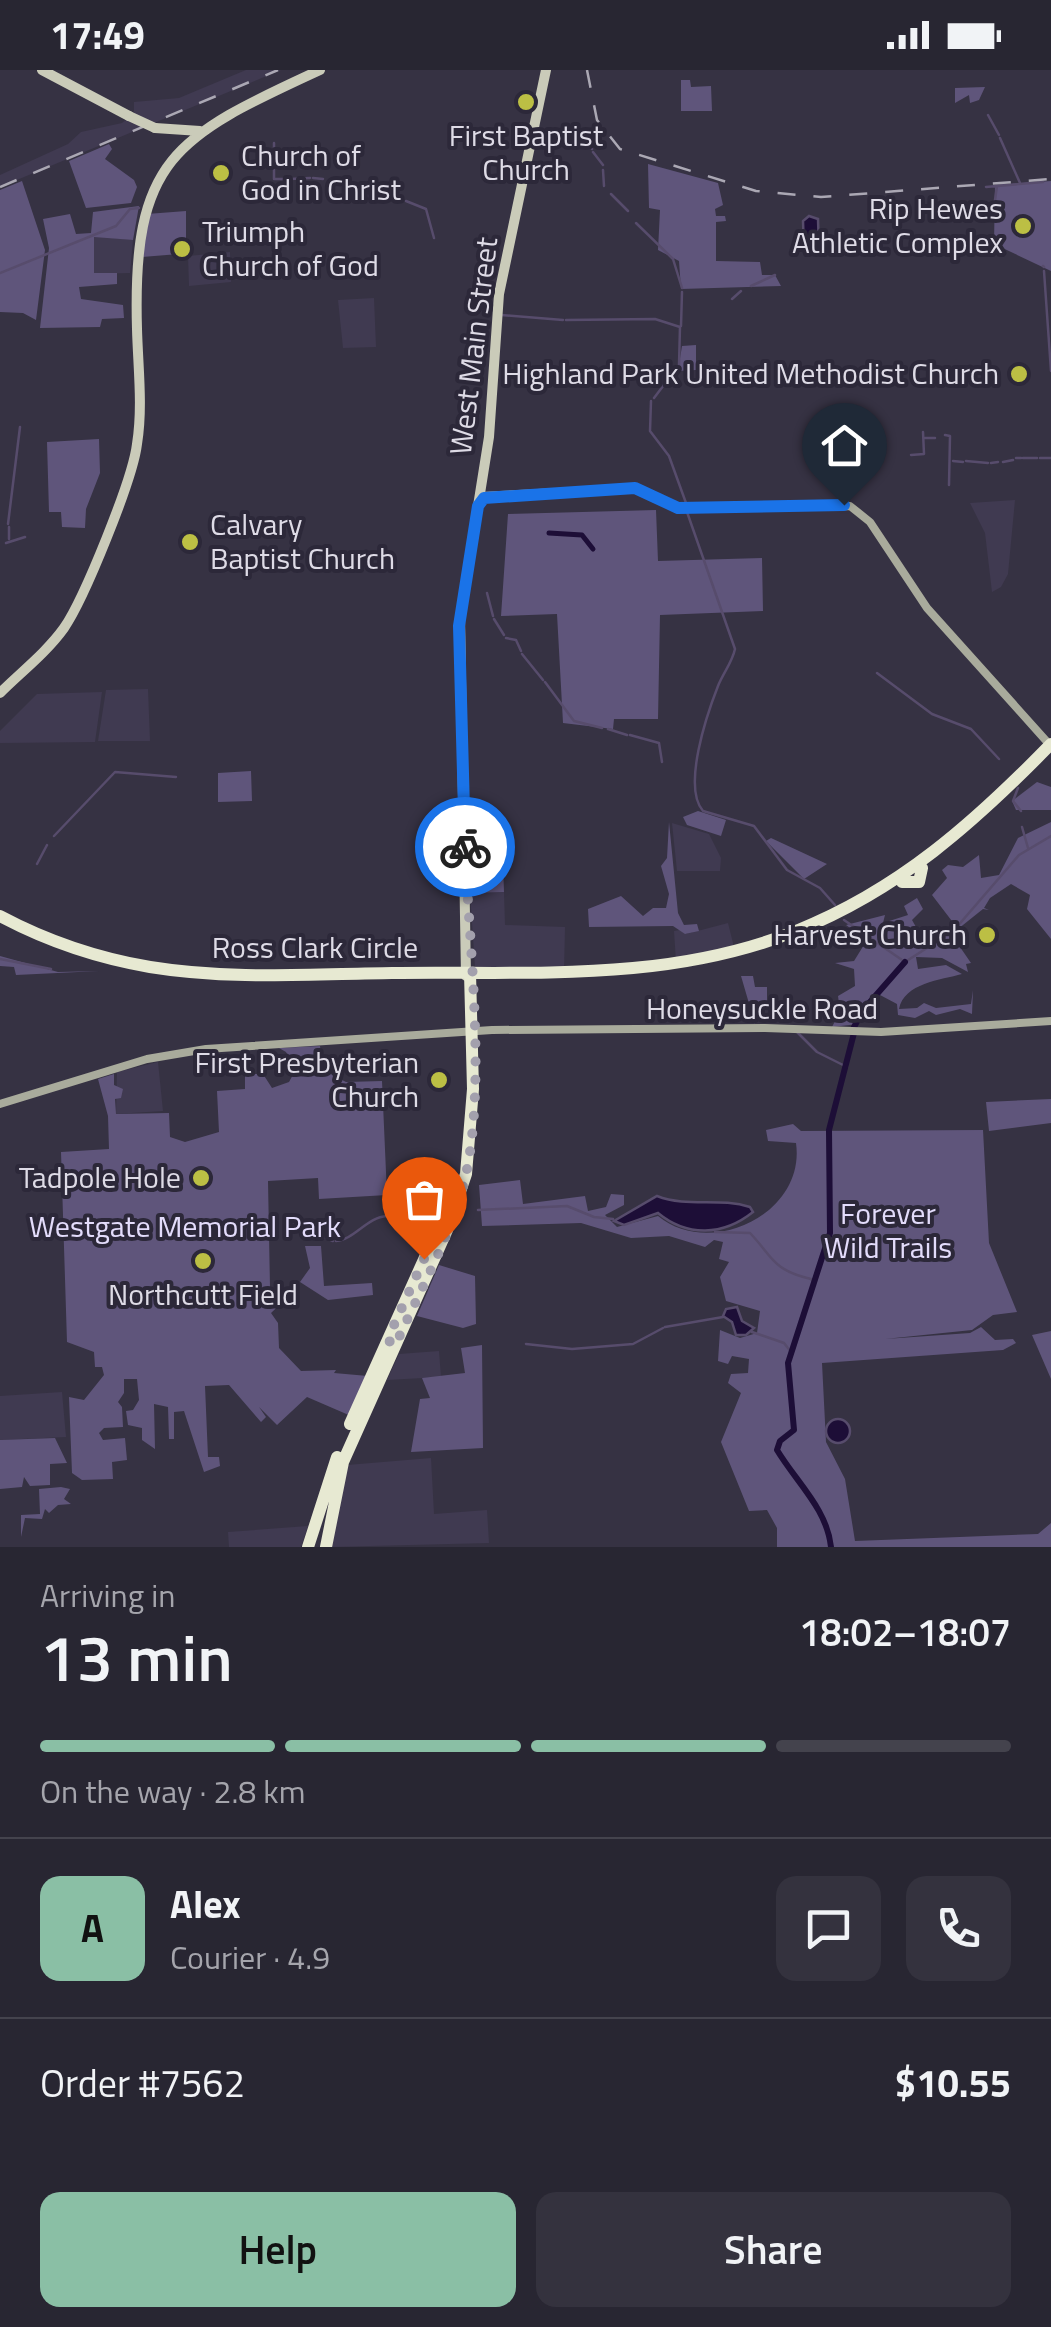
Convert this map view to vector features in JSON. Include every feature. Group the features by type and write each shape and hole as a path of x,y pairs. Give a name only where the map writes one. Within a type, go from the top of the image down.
{"highway":[{"name":"Ross Clark Circle","path":"0,919 105,963 211,974 553,976 680,969 739,956 819,924 902,879 903,863 921,866 956,839 1049,747"},
{"name":"Ross Clark Circle","path":"211,974 276,976"},
{"name":"West Main Street","path":"319,1546 326,1511 355,1423 437,1241 466,1162 471,1097 468,976"},
{"name":"West Main Street","path":"319,1546 314,1528 326,1511"}],"main road":[{"path":"42,70 155,128 193,132"},
{"path":"0,696 72,614 133,464 139,432 138,237 157,184 193,132 320,70"},
{"name":"West Main Street","path":"468,976 459,626 482,496 499,294 546,70"},
{"path":"482,496 635,488 678,508 858,509 922,603 1049,747"},
{"name":"Honeysuckle Road","path":"0,1104 175,1053 469,1032 765,1028 881,1032 1051,1021"},
{"path":"168,1044 175,1053"},
{"path":"153,1058 162,1064"}],"shaded area":[{"path":"246,70 281,70 0,187 0,175 68,144 81,132 122,123 134,113 134,102 179,98"},
{"path":"809,216 818,219 819,250 804,250 803,221"},
{"path":"94,236 133,240 130,273 94,274"},
{"path":"230,252 231,282 189,286 188,256"},
{"path":"374,298 376,347 343,348 338,300"},
{"path":"1015,500 1008,574 1001,587 992,592 985,533 970,503"},
{"path":"148,689 150,741 98,741 106,690"},
{"path":"102,692 95,742 0,743 0,731 37,694"},
{"path":"672,823 709,834 721,858 720,871 677,871"},
{"path":"504,892 505,925 565,927 564,971 475,967 470,893"},
{"path":"728,923 734,947 676,962 674,931 685,929 686,934"},
{"path":"158,1062 163,1111 116,1114 117,1072"},
{"path":"657,1196 738,1204 753,1212 730,1226 705,1230 681,1226 658,1213 624,1225 614,1221"},
{"path":"737,1307 742,1321 754,1328 746,1335 736,1335 732,1322 723,1316 726,1309"},
{"path":"439,1351 441,1377 387,1380 399,1354"},
{"path":"62,1392 66,1437 0,1440 0,1396"},
{"path":"838,1419 850,1431 838,1443 826,1431"},
{"path":"431,1458 434,1514 487,1510 489,1543 331,1547 347,1465"},
{"path":"308,1526 301,1547 229,1547 228,1532"}],"green space":[{"path":"681,80 690,80 691,87 711,86 712,111 681,111"},
{"path":"985,87 979,100 970,103 969,95 955,103 955,88"},
{"path":"109,144 112,149 105,159 134,180 137,187 131,203 86,208 69,161"},
{"path":"648,164 718,183 723,205 715,209 716,216 725,216 726,221 716,222 716,261 760,262 762,275 775,275 781,286 681,289 679,261 658,250 660,210 649,208"},
{"path":"22,181 45,250 36,320 23,313 0,312 0,190"},
{"name":"Rip Hewes Athletic Complex","path":"1051,181 1051,271 994,244 995,185"},
{"path":"139,206 133,240 94,237 94,273 117,273 117,284 79,287 81,299 123,305 124,318 102,319 100,327 40,328 49,248 43,219 70,214 76,234 91,233 93,212"},
{"path":"186,211 186,241 178,242 179,254 142,257 147,214"},
{"path":"696,345 696,370 678,371 682,346"},
{"path":"99,439 100,473 86,509 85,528 62,527 61,512 49,512 47,442"},
{"path":"656,510 658,561 762,558 763,611 660,615 658,719 614,719 613,729 563,723 557,614 501,616 508,514"},
{"path":"251,771 252,801 218,802 218,773"},
{"path":"1037,782 1051,787 1051,810 1016,810 1012,801"},
{"path":"698,811 726,820 721,836 687,825 683,817"},
{"path":"669,822 678,913 684,925 697,924 699,931 685,934 673,926 589,927 588,909 621,896 643,916 653,908 666,908 669,894 661,866 667,858"},
{"path":"1051,822 1051,939 1027,909 1030,895 1011,884 990,898 984,908 989,910 983,909 958,929 932,895 947,878 942,870 948,865 963,867 979,855 981,878 999,875 1018,838"},
{"path":"771,838 827,864 804,879 766,841"},
{"path":"503,863 504,892 472,893 471,872"},
{"path":"917,898 923,909 912,920 924,941 949,931 971,963 966,964 968,972 942,958 916,957 918,969 946,965 962,974 916,988 902,1000 899,1009 917,1008 924,1003 936,1008 971,1004 973,990 972,1014 960,1009 936,1015 929,1011 915,1018 898,1015 897,1004 880,995 858,1024 832,1027 840,1011 838,996 855,986 854,969 835,963 854,961 867,940 846,925 885,915 883,923 908,915 904,906"},
{"path":"0,956 58,972 99,971 16,975 14,967 0,966"},
{"path":"741,976 753,976 755,987 767,987 767,1001 755,1002 755,1024"},
{"name":"Westgate Memorial Park","path":"320,1046 323,1070 346,1082 382,1081 387,1195 319,1199 318,1178 268,1181 270,1287 290,1295 271,1313 278,1323 279,1348 301,1371 336,1370 334,1373 368,1376 351,1416 307,1397 277,1425 259,1407 266,1417 261,1422 229,1385 205,1386 208,1457 219,1457 220,1466 204,1472 184,1411 174,1412 174,1439 169,1439 168,1407 154,1404 155,1449 142,1440 142,1428 128,1425 126,1411 133,1410 139,1400 137,1379 124,1379 124,1393 118,1402 123,1427 104,1428 99,1433 103,1440 125,1438 127,1460 112,1462 113,1479 82,1480 72,1473 69,1397 84,1400 104,1375 102,1367 95,1367 94,1352 67,1342 61,1152 109,1149 108,1116 98,1079 114,1074 114,1085 123,1089 121,1098 115,1099 116,1114 169,1113 170,1137 185,1142 219,1132 217,1091 245,1089 245,1074 263,1074 272,1088 289,1082 295,1071 286,1052 279,1048"},
{"path":"1051,1099 1051,1123 989,1131 986,1102"},
{"name":"Forever Wild Trails","path":"793,1124 801,1131 983,1130 989,1243 1017,1312 993,1315 972,1330 885,1339 970,1333 981,1327 995,1340 1013,1339 1016,1343 1003,1350 822,1363 826,1442 845,1479 855,1541 1038,1534 1051,1523 1051,1547 777,1547 777,1528 767,1510 749,1511 721,1442 741,1393 728,1383 731,1374 748,1373 749,1359 732,1356 728,1364 718,1361 720,1330 740,1338 757,1333 760,1311 726,1301 720,1277 729,1262 719,1259 723,1242 714,1240 705,1247 669,1236 631,1238 581,1223 482,1226 479,1185 520,1180 523,1204 585,1196 588,1211 606,1207 611,1194 624,1195 624,1205 605,1215 617,1227 658,1216 679,1228 703,1233 727,1231 770,1209 786,1190 795,1168 796,1143 768,1141 766,1130"},
{"path":"305,1246 321,1246 324,1286 372,1283 373,1295 328,1300 300,1282 310,1268"},
{"path":"439,1265 475,1276 476,1324 463,1328 417,1316"},
{"path":"1051,1331 1051,1379 1032,1335"},
{"path":"482,1345 483,1448 411,1452 420,1399 430,1398 422,1378 465,1373 461,1348"},
{"path":"55,1438 67,1463 50,1464 50,1485 30,1486 24,1477 22,1487 0,1489 0,1440"},
{"path":"39,1489 70,1489 64,1499 71,1504 58,1505 49,1513 45,1509 42,1519 25,1518 21,1537 21,1515 40,1514"}],"waterway":[{"path":"988,115 999,135"},
{"path":"583,130 592,149"},
{"path":"1000,138 1020,183"},
{"path":"274,143 274,167"},
{"path":"593,152 603,165"},
{"path":"274,170 274,179 288,179"},
{"path":"603,170 604,186"},
{"path":"290,179 310,178"},
{"path":"313,178 323,179"},
{"path":"986,187 1043,182"},
{"path":"343,186 371,197"},
{"path":"993,214 997,186"},
{"path":"611,194 628,211"},
{"path":"375,197 402,201"},
{"path":"406,201 426,209 434,238"},
{"path":"968,208 991,206"},
{"path":"0,273 116,226 130,209 139,208"},
{"path":"636,223 673,259 682,288"},
{"path":"1044,271 1051,371"},
{"path":"751,286 775,275"},
{"path":"732,299 741,291"},
{"path":"681,326 682,292"},
{"path":"501,315 563,320"},
{"path":"566,320 655,319 680,327 679,365 654,398"},
{"path":"651,401 650,431 669,456 686,503"},
{"path":"8,524 20,427"},
{"path":"911,455 924,454 923,432"},
{"path":"945,435 950,436 949,485"},
{"path":"925,438 935,438"},
{"path":"1016,458 1021,458"},
{"path":"1023,458 1037,458"},
{"path":"1040,458 1051,458"},
{"path":"1003,462 1013,460"},
{"path":"953,461 963,462"},
{"path":"966,461 988,463"},
{"path":"991,463 998,462"},
{"path":"687,512 735,649 703,732 696,768 697,800 703,811 754,826 787,870 820,888 835,905"},
{"path":"9,527 9,539"},
{"path":"549,533 582,535 593,549"},
{"path":"6,543 25,537"},
{"path":"487,593 493,616"},
{"path":"494,619 504,635"},
{"path":"506,638 516,640 521,651"},
{"path":"522,654 543,680"},
{"path":"877,673 932,714 971,729 999,759"},
{"path":"545,682 574,721 602,728"},
{"path":"608,729 627,735"},
{"path":"630,735 659,743 662,762"},
{"path":"54,836 115,772 176,777"},
{"path":"1018,788 1013,801 1021,811"},
{"path":"1022,827 1028,848"},
{"path":"956,928 1019,855 1051,836"},
{"path":"37,864 47,845"},
{"path":"844,920 905,962 952,932"},
{"path":"0,959 51,969"},
{"path":"853,1029 863,1010 905,962"},
{"path":"770,1002 789,1022"},
{"path":"797,1032 817,1052 847,1067"},
{"path":"831,1547 824,1520 777,1450 780,1441 794,1430 788,1363 830,1233 829,1130 854,1033"},
{"path":"391,1215 402,1214 405,1209 446,1205"},
{"path":"478,1210 567,1206 594,1217 613,1219"},
{"path":"336,1241 387,1216"},
{"path":"311,1231 333,1241"},
{"path":"715,1232 750,1233 781,1267 811,1279 815,1285"},
{"path":"665,1327 723,1317"},
{"path":"526,1344 572,1349 633,1344 663,1328"},
{"path":"752,1332 784,1343 791,1352"}],"railway":[{"path":"0,187 278,70"},
{"path":"587,70 597,120 620,149 756,191 821,197 1051,179"}],"way so far":[{"path":"424,1259 389,1336 390,1344 396,1344 441,1244 467,1168 473,1089 465,847"}],"place":[{"name":"First Baptist Church","path":"526,102"},
{"name":"Church of God in Christ","path":"221,173"},
{"name":"Rip Hewes Athletic Complex","path":"1023,226"},
{"name":"Triumph Church of God","path":"182,249"},
{"name":"Highland Park United Methodist Church","path":"1019,374"},
{"name":"Calvary Baptist Church","path":"190,542"},
{"name":"Harvest Church","path":"987,935"},
{"name":"First Presbyterian Church","path":"439,1080"},
{"name":"Tadpole Hole","path":"201,1178"},
{"name":"Northcutt Field","path":"203,1261"}],"route":[{"path":"465,847 459,626 478,506 484,498 635,488 678,508 844,505"}]}
